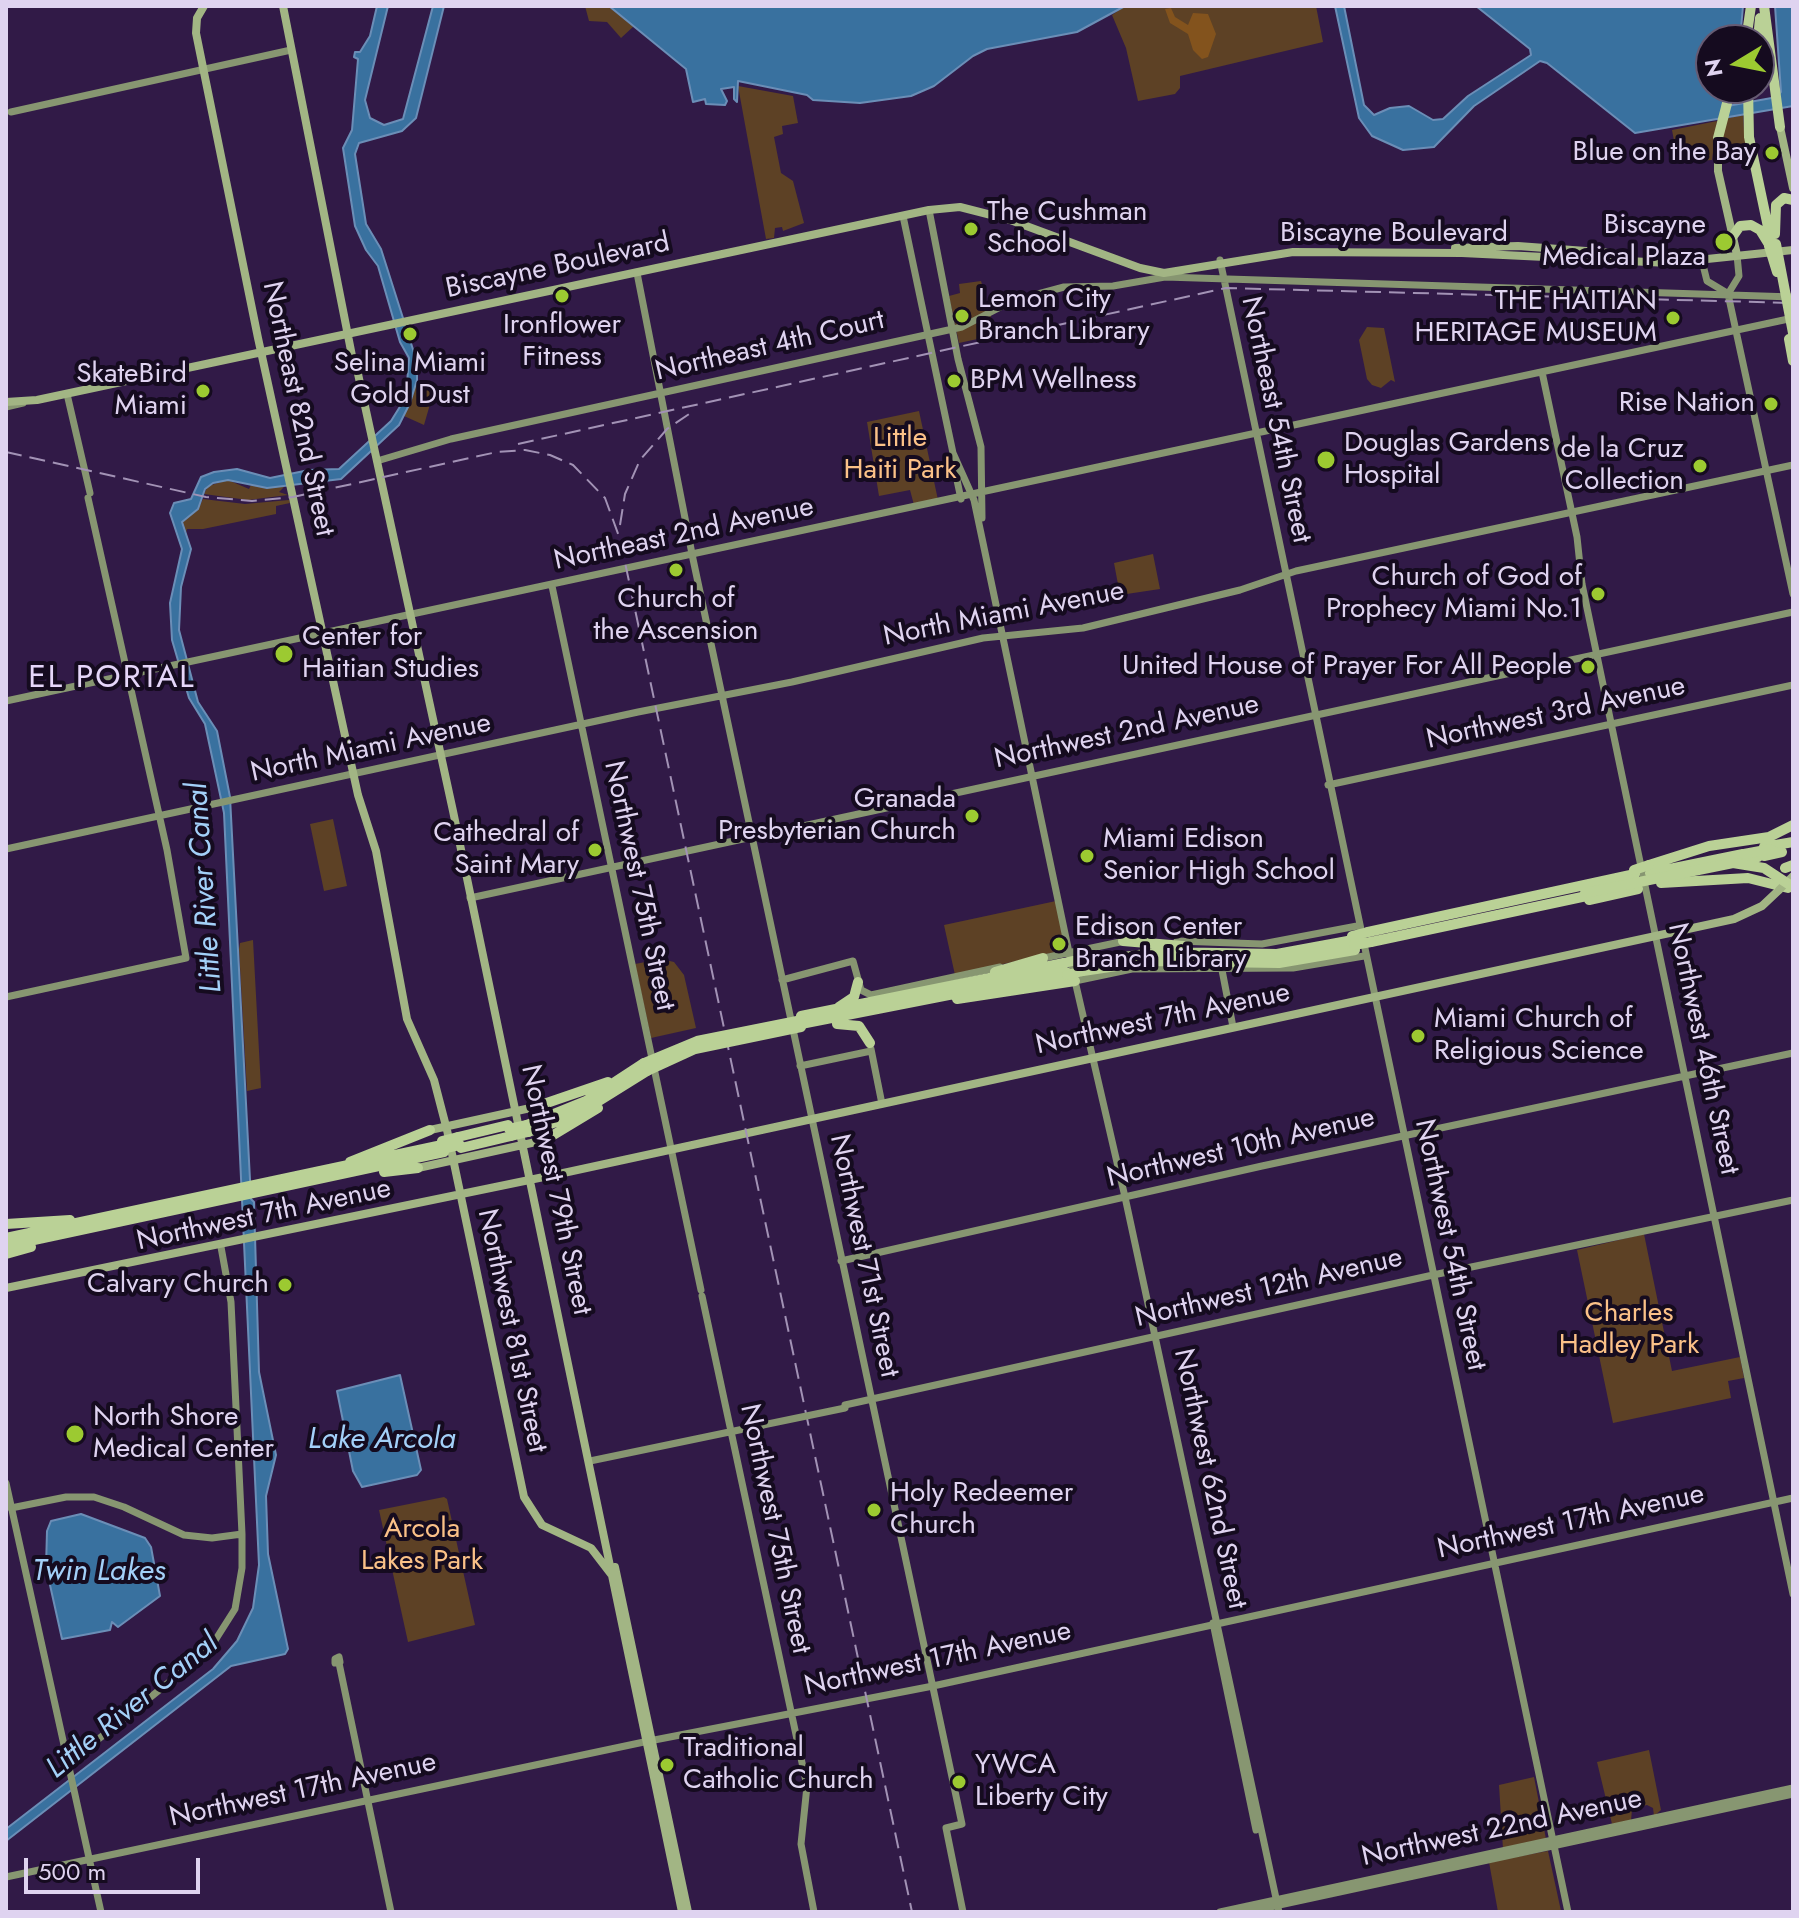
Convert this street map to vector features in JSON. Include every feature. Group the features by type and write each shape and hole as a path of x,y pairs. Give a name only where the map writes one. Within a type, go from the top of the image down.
{"highway":[{"path":"1762,6 1780,127"},
{"path":"1718,138 1725,104"},
{"path":"1751,104 1750,117 1793,333"},
{"path":"1793,200 1784,198 1775,206 1773,243 1793,361"},
{"path":"1733,236 1740,226 1753,226 1773,243"},
{"path":"1652,876 1693,851 1769,837 1793,825"},
{"path":"1693,851 1744,847 1770,853 1791,872"},
{"path":"1403,932 1440,920 1636,879 1760,858 1785,849"},
{"path":"1652,876 1744,853 1785,849"},
{"path":"1403,932 1729,860 1758,863 1791,872"},
{"path":"1440,920 1733,863 1764,868 1793,889"},
{"path":"1710,880 1791,872"},
{"path":"1652,876 1710,880 1760,878 1793,889"},
{"path":"822,1012 1160,952 1292,953 1387,936 1610,877 1636,879"},
{"path":"1403,932 1636,879"},
{"path":"1123,941 1183,946 1187,949"},
{"path":"527,1127 645,1065 801,1022 1147,949 1267,951 1356,942"},
{"path":"815,1025 955,999 1075,966 1189,961 1279,963 1356,942"},
{"path":"945,989 1043,958"},
{"path":"1132,969 1189,961"},
{"path":"801,1022 851,1000 858,982"},
{"path":"801,1022 815,1025 855,1024 865,1032 871,1047"},
{"path":"545,1140 580,1122 635,1079 645,1065"},
{"path":"527,1127 586,1101 645,1065"},
{"path":"350,1162 443,1147 459,1148 578,1114 635,1079"},
{"path":"535,1107 608,1082"},
{"path":"6,1240 246,1191 350,1162 430,1130"},
{"path":"346,1175 443,1147"},
{"path":"6,1254 83,1230 443,1147"},
{"path":"6,1224 70,1220 346,1175 418,1168"},
{"path":"6,1240 70,1220"},
{"path":"6,1240 83,1230"}],"main road":[{"name":"Northeast 82nd Street","path":"204,6 196,26 200,52 262,352 354,775 376,851 407,1019 424,1057"},
{"path":"281,6 440,757"},
{"path":"10,110 291,50"},
{"path":"1780,127 1793,188"},
{"path":"1718,138 1710,162 1718,171 1721,182 1740,274 1726,292"},
{"path":"1786,155 1793,177"},
{"name":"Biscayne Boulevard","path":"6,403 129,381 944,205 963,204 1140,268 1164,273 1298,247 1701,258"},
{"name":"Biscayne Boulevard","path":"929,210 960,207 991,220 1003,218"},
{"path":"929,210 981,447 976,496 1004,634"},
{"path":"903,216 961,499"},
{"name":"Biscayne Boulevard","path":"1564,253 1669,263 1793,250"},
{"path":"1701,258 1707,281 1726,292 1793,594"},
{"name":"Northeast 54th Street","path":"1220,262 1288,588"},
{"name":"Northwest 71st Street","path":"637,273 811,1120 962,1824 946,1828 963,1912"},
{"name":"Northeast 4th Court","path":"377,461 451,439 953,329 1034,293 1170,277 1225,283 1235,279 1726,292 1793,297"},
{"name":"Northeast 2nd Avenue","path":"6,701 976,496 1793,318"},
{"name":"Northwest 46th Street","path":"1542,372 1572,512 1579,567 1793,1594"},
{"path":"6,997 186,958 159,817 67,394"},
{"path":"953,453 976,496 1004,634"},
{"name":"North Miami Avenue","path":"6,849 1004,634 1051,634 1083,628 1240,590 1285,574 1793,465"},
{"name":"Northwest 75th Street","path":"552,586 807,1786 801,1844 814,1912"},
{"name":"Northwest 54th Street","path":"1288,588 1315,715 1356,942 1372,996 1403,1136 1568,1912"},
{"name":"Northwest 2nd Avenue","path":"470,898 1793,612"},
{"name":"Northwest 62nd Street","path":"1004,634 1276,1906"},
{"name":"Northwest 3rd Avenue","path":"1328,785 1793,685"},
{"name":"Northwest 79th Street","path":"440,757 445,793 458,841"},
{"name":"Northwest 79th Street","path":"440,757 685,1912"},
{"path":"445,793 453,811"},
{"name":"Northwest 7th Avenue","path":"7,1291 29,1283 254,1239 811,1120 1742,916 1762,906 1779,890 1791,872"},
{"path":"1075,966 1123,941 1356,942"},
{"path":"782,980 853,963 863,993 871,995 1043,958 1075,966 1132,969 1293,968 1356,942"},
{"path":"1222,970 1233,1027"},
{"path":"800,1066 871,1047 882,1104"},
{"name":"Northwest 10th Avenue","path":"841,1261 1793,1053"},
{"name":"Northwest 81st Street","path":"424,1057 459,1148 460,1195 525,1502 546,1528 593,1550 611,1574"},
{"path":"430,1130 535,1107"},
{"path":"418,1168 459,1148 522,1145 545,1140"},
{"name":"Northwest 12th Avenue","path":"590,1461 1433,1275 1793,1200"},
{"path":"72,1757 209,1650 235,1609 242,1568 242,1534 231,1302 221,1245"},
{"name":"Northwest 7th Avenue","path":"7,1291 221,1245"},
{"path":"41,1285 53,1278"},
{"path":"6,1483 101,1912"},
{"path":"11,1508 66,1497 94,1497 124,1507 184,1535 212,1538 242,1534"},
{"name":"Northwest 17th Avenue","path":"7,1875 649,1740 933,1686 1793,1498"},
{"name":"Northwest 79th Street","path":"608,1548 611,1574 649,1740"},
{"path":"338,1665 391,1912"},
{"path":"62,1735 72,1757 72,1777"},
{"name":"Northwest 22nd Avenue","path":"1247,1912 1793,1791"},
{"name":"Northwest 17th Avenue","path":"7,1875 26,1873 40,1867"},
{"name":"Northwest 22nd Avenue","path":"1220,1912 1276,1906"}],"green space":[{"path":"585,6 608,6 634,26 621,38 607,22 589,21"},
{"path":"1125,6 1316,6 1323,42 1180,76 1180,88 1175,94 1138,101 1126,48 1112,15"},
{"path":"738,86 793,96 798,123 782,126 783,134 774,137 781,173 793,181 804,223 783,231 782,227 775,228 774,238 766,239"},
{"path":"1743,115 1748,157 1721,144 1724,119"},
{"path":"1717,121 1712,160 1678,162 1672,130"},
{"path":"981,281 996,335 959,343 949,296 960,293 959,284"},
{"path":"1367,327 1384,328 1395,382 1391,380 1381,388 1367,379 1359,340"},
{"path":"425,381 433,394 424,425 404,416 416,384"},
{"name":"Little Haiti Park","path":"919,411 938,500 914,505 910,490 879,496 867,422"},
{"path":"228,480 249,489 251,485 267,488 286,485 279,492 288,495 248,500 204,494 208,486"},
{"path":"203,499 245,504 289,500 290,503 276,506 276,514 203,529 187,529 186,533 182,522 198,509"},
{"path":"1153,554 1160,589 1120,595 1114,563"},
{"path":"333,819 347,886 324,891 310,824"},
{"path":"1056,901 1065,950 955,975 944,925"},
{"path":"253,940 261,1088 247,1091 239,949 240,943"},
{"path":"661,959 674,962 684,975 696,1028 651,1038 635,964"},
{"name":"Charles Hadley Park","path":"1644,1234 1672,1371 1740,1357 1744,1378 1728,1381 1731,1398 1613,1423 1577,1250"},
{"name":"Arcola Lakes Park","path":"444,1497 447,1499 475,1625 408,1642 379,1510"},
{"path":"1649,1750 1661,1810 1654,1816 1653,1808 1647,1805 1632,1809 1631,1821 1612,1824 1597,1762"},
{"path":"1534,1777 1546,1839 1503,1849 1499,1785"},
{"path":"1548,1851 1561,1911 1498,1912 1489,1862"}],"shaded area":[{"path":"1171,8 1175,17 1188,25 1193,13 1208,14 1216,34 1208,57 1202,59 1193,50 1188,34 1170,23 1165,9"}],"water":[{"path":"377,6 388,6 365,100 370,118 384,125 403,119 433,6 444,6 416,118 402,131 359,143 355,154 366,224 381,249 417,362 417,380 410,403 399,425 341,479 267,488 228,480 213,483 205,489 198,509 182,522 191,549 181,587 179,630 198,702 217,731 230,797 251,1199 254,1202 259,1372 276,1455 266,1496 268,1554 288,1649 285,1654 231,1666 6,1841 6,1829 213,1669 237,1641 253,1608 259,1565 224,813 205,724 189,698 172,640 170,603 182,549 170,513 174,503 191,499 201,477 214,472 237,469 270,478 309,470 339,469 391,421 406,397 409,358 400,342 378,266 366,250 355,226 343,148 352,130 358,59 354,57 355,52 360,52 370,36"},
{"path":"609,6 1125,6 1077,32 987,49 934,86 911,96 860,103 813,100 807,95 738,81 737,102 734,87 721,89 727,101 725,105 706,104 705,99 693,102 686,69"},
{"path":"1335,6 1344,6 1364,105 1374,115 1390,108 1409,106 1433,120 1443,119 1468,96 1531,55 1530,49 1476,6 1743,6 1741,24 1695,24 1695,104 1723,104 1722,107 1775,104 1775,97 1781,92 1775,6 1793,6 1793,106 1635,133 1547,63 1540,61 1474,106 1434,147 1403,150 1372,136 1359,118"},
{"name":"Lake Arcola","path":"400,1375 421,1470 417,1475 362,1487 353,1471 337,1391"},
{"name":"Twin Lakes","path":"81,1514 145,1538 151,1547 160,1596 118,1627 112,1622 110,1630 62,1639 46,1567 47,1531 51,1521"}],"railway":[{"path":"518,444 1226,288 1793,303"},
{"path":"620,525 625,494 640,460 667,429 695,410"},
{"path":"6,452 206,497 252,501 293,497 497,452 525,450 550,455 573,465 605,498 620,539 912,1912"}],"place":[{"name":"Blue on the Bay","path":"1772,153"},
{"name":"The Cushman School","path":"971,229"},
{"name":"Biscayne Medical Plaza","path":"1724,242"},
{"name":"Ironflower Fitness","path":"562,296"},
{"name":"Lemon City Branch Library","path":"962,316"},
{"name":"THE HAITIAN HERITAGE MUSEUM","path":"1673,318"},
{"name":"Selina Miami Gold Dust","path":"410,334"},
{"name":"BPM Wellness","path":"954,381"},
{"name":"SkateBird Miami","path":"203,391"},
{"name":"Rise Nation","path":"1771,404"},
{"name":"Douglas Gardens Hospital","path":"1326,460"},
{"name":"de la Cruz Collection","path":"1700,466"},
{"name":"Church of the Ascension","path":"676,570"},
{"name":"Church of God of Prophecy Miami No.1","path":"1598,594"},
{"name":"Center for Haitian Studies","path":"284,654"},
{"name":"United House of Prayer For All People","path":"1588,667"},
{"name":"Granada Presbyterian Church","path":"972,816"},
{"name":"Cathedral of Saint Mary","path":"595,850"},
{"name":"Miami Edison Senior High School","path":"1087,856"},
{"name":"Edison Center Branch Library","path":"1059,944"},
{"name":"Miami Church of Religious Science","path":"1418,1036"},
{"name":"Calvary Church","path":"285,1285"},
{"name":"North Shore Medical Center","path":"75,1434"},
{"name":"Holy Redeemer Church","path":"874,1510"},
{"name":"Traditional Catholic Church","path":"667,1765"},
{"name":"YWCA Liberty City","path":"959,1782"}],"district":[{"name":"EL PORTAL","path":"112,679"}],"water label":[{"name":"Little River Canal","path":"206,888"},
{"name":"Little River Canal","path":"133,1707"}]}
